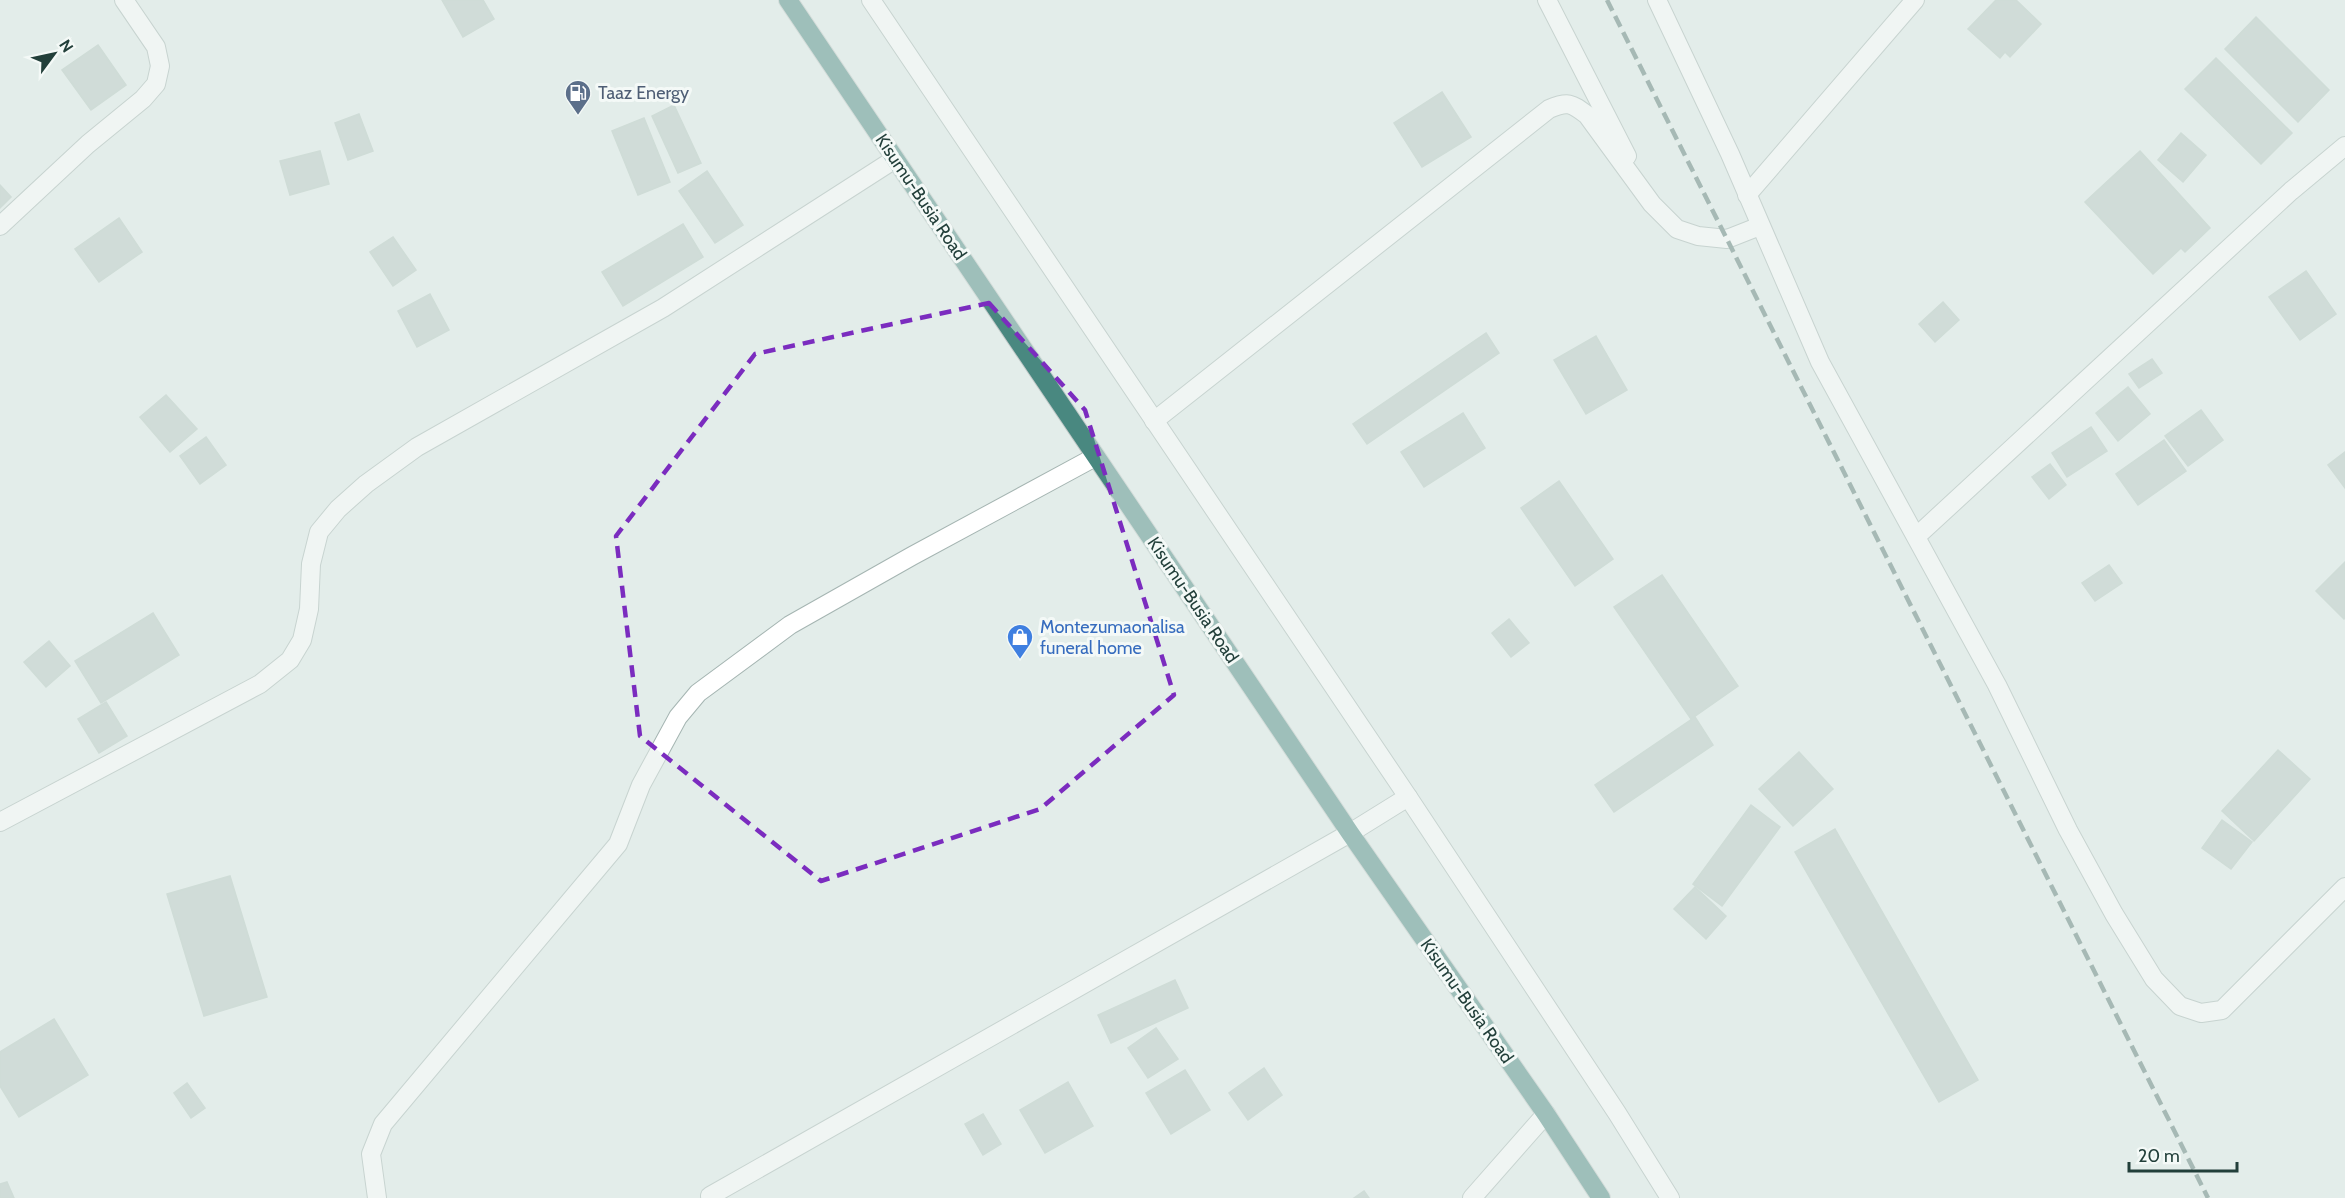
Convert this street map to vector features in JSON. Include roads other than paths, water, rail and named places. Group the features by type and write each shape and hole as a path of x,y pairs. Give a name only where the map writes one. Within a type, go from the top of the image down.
{"highway":[{"name":"Kisumu-Busia Road","path":"788,0 1350,833 1601,1198"}],"street":[{"path":"0,226 156,84 160,66 156,47 124,0"},
{"path":"872,0 1408,797 1617,1113 1670,1198"},
{"path":"1547,0 1652,204"},
{"path":"1657,0 1747,195 1820,362 1997,685 2068,830 2114,914 2154,979 2180,1006 2201,1013 2222,1010 2345,886"},
{"path":"1747,195 1915,0"},
{"path":"1154,421 1549,109 1563,103 1574,105 1587,115 1652,204 1677,229 1698,236 1727,238 1760,226"},
{"path":"1917,536 2291,191 2345,147"},
{"path":"0,822 261,684 290,660 302,640 309,609 311,564 320,532 338,509 417,447 663,308 895,159"},
{"path":"377,1198 371,1154 382,1124 618,844 641,785 678,717 698,693 790,625 1095,457"},
{"path":"710,1196 1350,833 1408,797"},
{"path":"1472,1198 1545,1114"}],"railway":[{"path":"1607,0 2208,1198"}],"place":[{"name":"Taaz Energy","path":"578,116"},
{"name":"Montezumaonalisa funeral home","path":"1020,660"}]}
